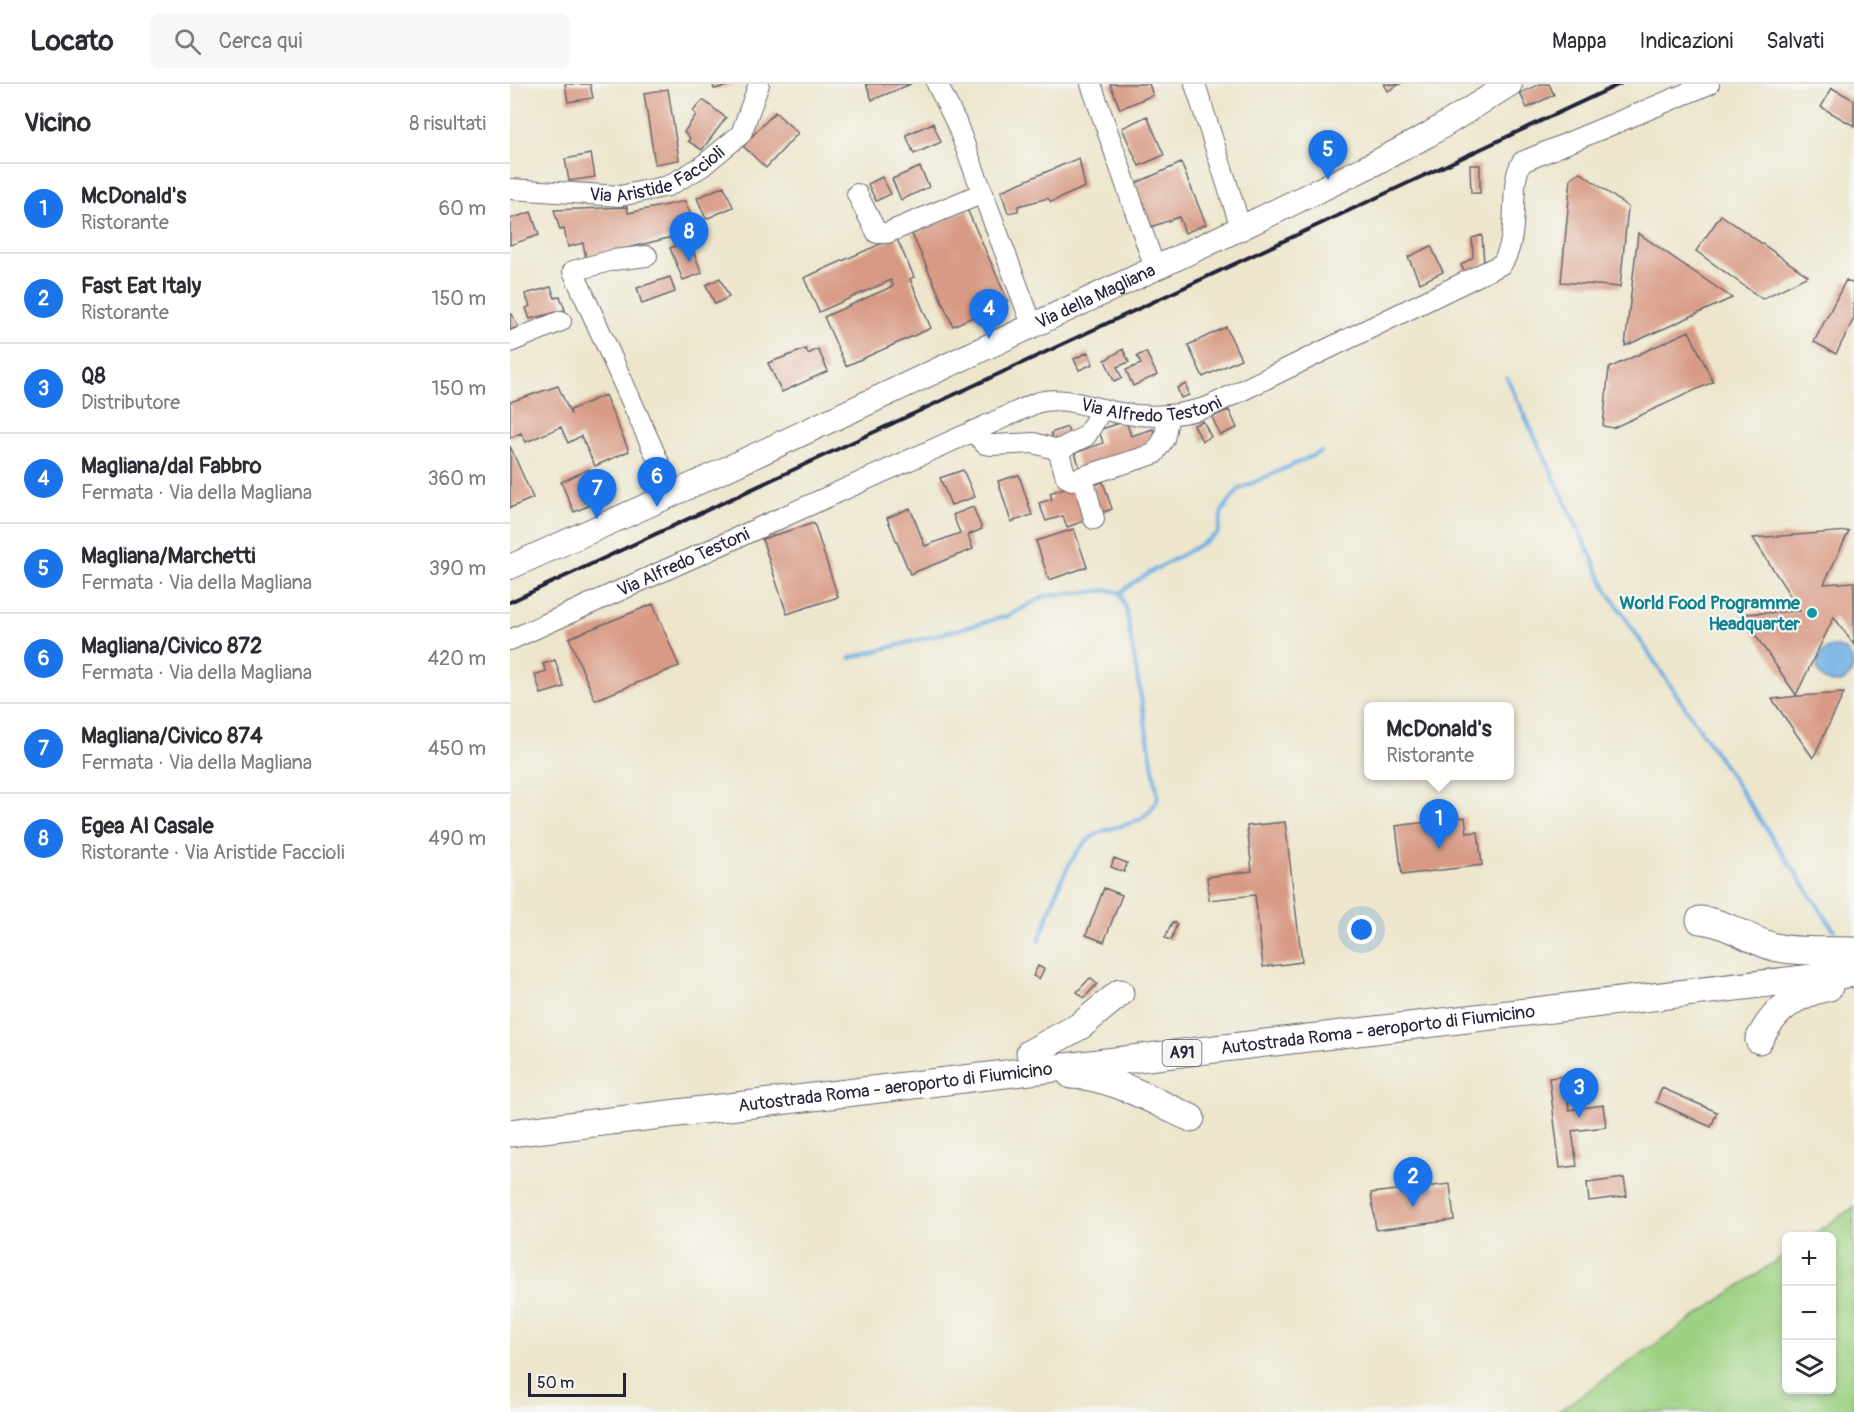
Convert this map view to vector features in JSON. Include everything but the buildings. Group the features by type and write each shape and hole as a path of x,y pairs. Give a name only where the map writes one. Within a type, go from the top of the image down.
{"highway":[{"path":"1700,920 1720,925 1776,947 1803,951 1854,953"},
{"name":"Autostrada Roma - aeroporto di Fiumicino","path":"510,1133 1854,953"},
{"name":"Autostrada Roma - aeroporto di Fiumicino","path":"510,1114 1025,1063 1854,973"},
{"path":"1759,1040 1778,1011 1797,996 1854,983"},
{"path":"1025,1063 1080,1026 1120,993"},
{"path":"1025,1063 1094,1078 1191,1118"}],"main road":[{"name":"Via della Magliana","path":"510,567 673,494 1241,228 1428,135 1510,84"}],"street":[{"name":"Via Aristide Faccioli","path":"510,189 620,196 668,186 701,167 741,134 759,84"},
{"path":"937,84 956,122 1033,327"},
{"path":"1091,84 1155,268"},
{"path":"1195,84 1241,228"},
{"name":"Via Alfredo Testoni","path":"510,640 973,431 1048,400 1059,400 1137,415 1169,415 1208,407 1502,264 1510,251 1513,239 1518,173 1522,162 1709,84"},
{"path":"857,194 877,233 887,233 983,193"},
{"path":"647,256 614,260 573,270 673,494"},
{"path":"510,342 561,321"},
{"path":"973,431 985,444 1034,443 1058,450 1086,436 1102,410"},
{"path":"1058,450 1066,477 1072,480 1083,478 1154,454 1164,439 1169,415"},
{"path":"1083,478 1094,519"}],"green space":[{"path":"1854,1207 1854,1412 1557,1412 1782,1257 1782,1394 1836,1394 1836,1232 1817,1232"}],"water":[{"path":"1835,647 1848,652 1853,665 1848,678 1835,683 1822,678 1817,665 1822,652"}],"waterway":[{"path":"1507,378 1608,592 1834,930"},
{"path":"1120,593 1143,576 1218,533 1222,511 1239,489 1321,452"},
{"path":"850,658 1008,616 1045,596 1110,590 1120,593 1126,610 1158,797 1152,809 1144,816 1136,821 1096,834 1078,851 1070,862 1058,888 1039,941"}],"railway":[{"path":"510,602 1620,84"}],"place":[{"name":"Magliana/Marchetti","path":"1328,180"},
{"name":"Egea Al Casale","path":"689,262"},
{"name":"Magliana/dal Fabbro","path":"989,339"},
{"name":"Magliana/Civico 872","path":"657,507"},
{"name":"Magliana/Civico 874","path":"597,519"},
{"name":"World Food Programme Headquarter","path":"1812,613"},
{"name":"McDonald's","path":"1439,849"},
{"name":"Q8","path":"1579,1118"},
{"name":"Fast Eat Italy","path":"1413,1207"}]}
